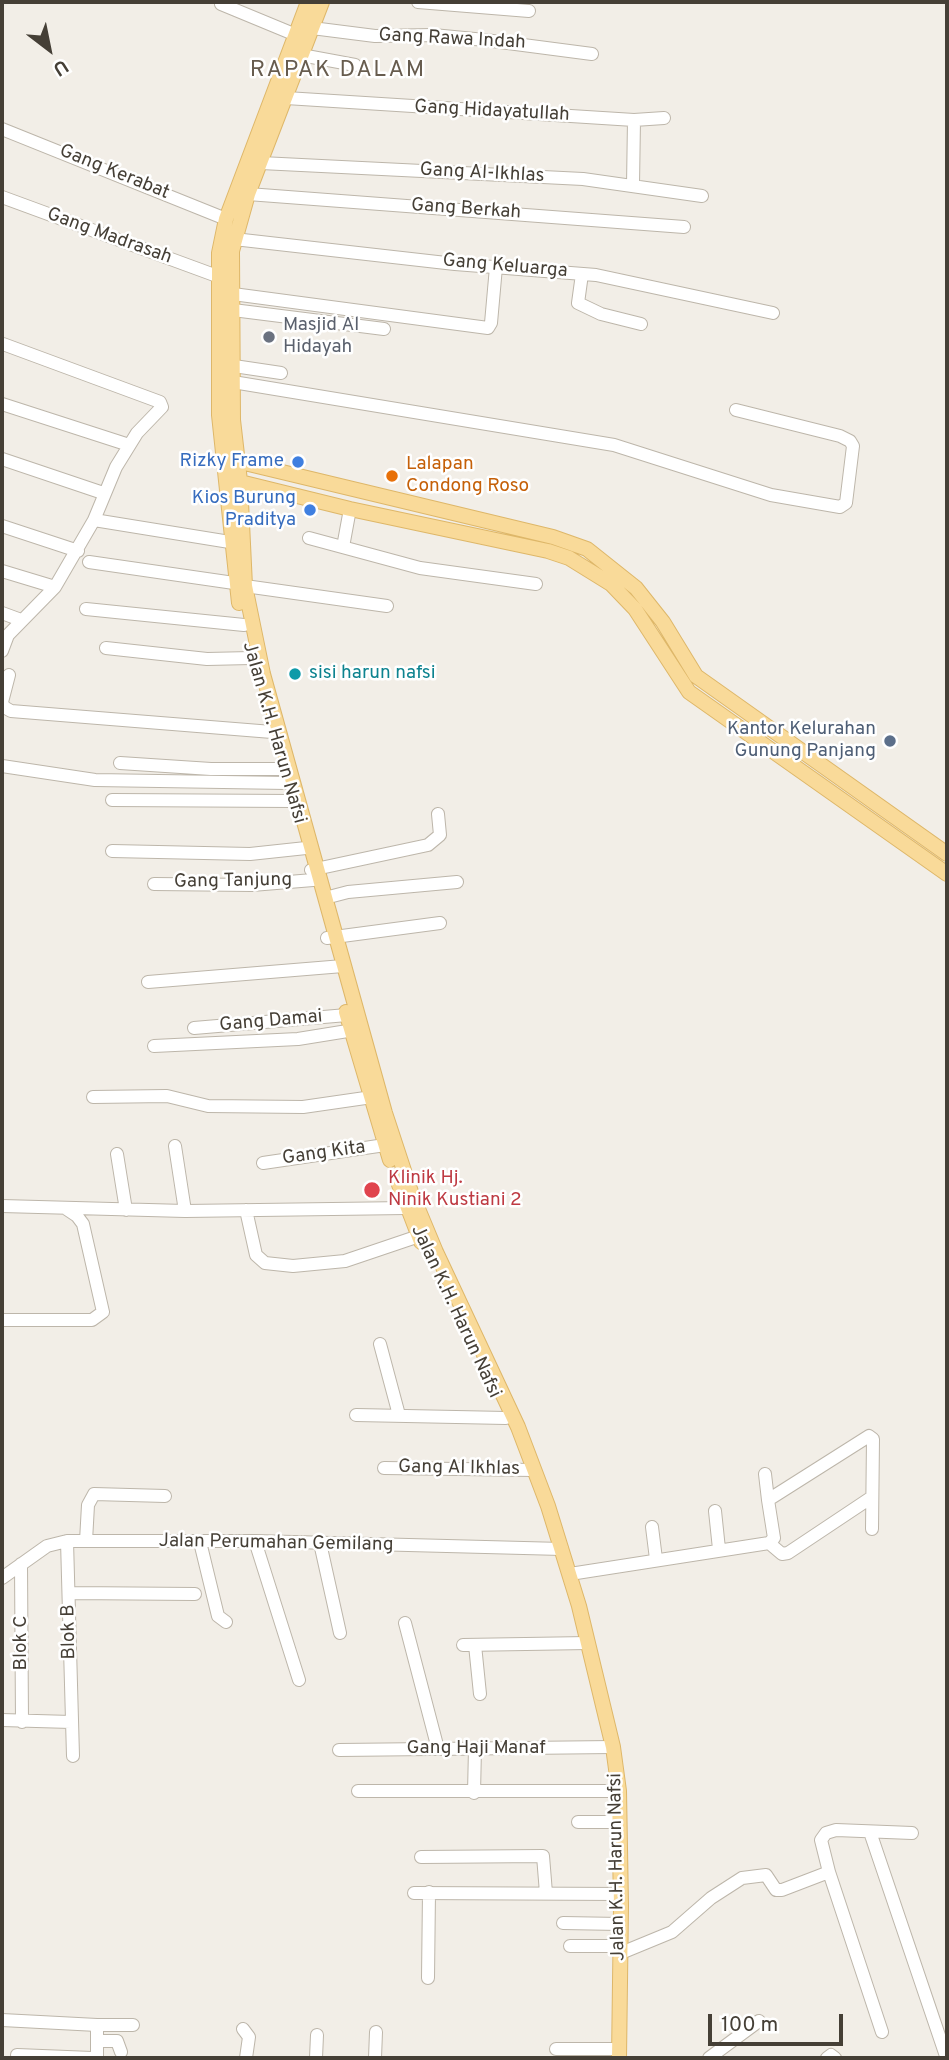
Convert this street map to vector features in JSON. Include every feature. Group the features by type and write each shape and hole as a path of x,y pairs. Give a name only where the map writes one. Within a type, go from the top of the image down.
{"main road":[{"name":"Jalan K.H. Harun Nafsi","path":"231,460 219,415 217,276 226,219 296,35 309,15 322,2"},
{"name":"Jalan K.H. Harun Nafsi","path":"309,15 301,55 248,194 234,239 231,460 244,625 375,1096 432,1254 506,1418 520,1439 534,1470 570,1574 613,1747 619,1791 619,2054"},
{"path":"231,460 553,537 587,549 636,588 663,622 696,676 947,854"},
{"path":"233,480 351,509 548,551 588,570 611,584 635,609 689,692 946,870"},
{"name":"Jalan K.H. Harun Nafsi","path":"239,585 313,873 325,898 331,938"},
{"name":"Jalan K.H. Harun Nafsi","path":"338,967 347,1015 356,1030"},
{"name":"Jalan K.H. Harun Nafsi","path":"375,1096 385,1145 406,1208 419,1236 432,1254 518,1427 520,1439"}],"street":[{"path":"418,2 529,11"},
{"path":"221,4 296,35"},
{"name":"Gang Rawa Indah","path":"309,15 375,36 433,35 592,54"},
{"path":"301,55 355,65"},
{"name":"Gang Hidayatullah","path":"286,98 634,120 664,118"},
{"path":"633,185 634,120"},
{"name":"Gang Kerabat","path":"2,129 226,219"},
{"name":"Gang Al-Ikhlas","path":"261,163 583,179 702,196"},
{"name":"Gang Berkah","path":"248,194 684,227"},
{"name":"Gang Madrasah","path":"2,197 217,276"},
{"name":"Gang Keluarga","path":"234,239 582,274 773,313"},
{"path":"233,294 488,328 491,323 496,267"},
{"path":"582,274 578,303 601,314 641,324"},
{"path":"233,310 384,329"},
{"path":"2,651 8,635 55,587 97,521 103,493 129,445 145,423 160,411 160,402 3,344"},
{"path":"234,366 281,373"},
{"path":"233,382 614,445 771,495 840,507 846,503 853,446 850,441 840,436 736,410"},
{"path":"2,404 129,445"},
{"path":"2,459 103,493"},
{"path":"343,547 351,509"},
{"path":"97,521 236,543"},
{"path":"2,526 78,551"},
{"path":"309,538 420,568 536,584"},
{"path":"89,562 387,606"},
{"path":"2,571 55,587"},
{"path":"86,609 244,625"},
{"path":"2,613 21,620"},
{"path":"106,648 208,659 251,658"},
{"path":"9,675 2,702 4,708 11,711 272,732"},
{"path":"120,763 287,774"},
{"path":"2,766 94,780 287,774"},
{"path":"112,800 293,801"},
{"name":"Gang Tanjung","path":"153,884 252,885 428,845 440,835 438,814"},
{"path":"112,851 250,854 306,848"},
{"path":"325,898 348,892 457,882"},
{"path":"331,938 440,923"},
{"path":"148,982 338,967"},
{"name":"Gang Damai","path":"194,1028 347,1015"},
{"path":"154,1046 298,1038 356,1030"},
{"path":"93,1097 167,1096 208,1106 303,1107 375,1096"},
{"name":"Gang Kita","path":"263,1163 385,1145"},
{"path":"175,1146 185,1211"},
{"path":"117,1154 126,1210"},
{"path":"2,1206 185,1211 406,1208"},
{"path":"2,1320 92,1320 103,1312 83,1224 65,1208"},
{"path":"246,1210 256,1255 265,1264 293,1266 345,1261 419,1236"},
{"path":"380,1344 399,1415"},
{"path":"356,1415 506,1418"},
{"path":"768,1500 869,1436 873,1439 872,1529"},
{"name":"Gang Al Ikhlas","path":"384,1468 534,1470"},
{"path":"765,1474 774,1538 769,1544"},
{"path":"86,1541 88,1505 94,1494 165,1496"},
{"path":"570,1574 719,1549 769,1544 782,1554 788,1553 872,1497"},
{"path":"715,1511 719,1549"},
{"path":"839,1519 872,1511"},
{"path":"652,1527 656,1559"},
{"name":"Jalan Perumahan Gemilang","path":"2,1578 47,1546 67,1541 255,1541 562,1549"},
{"name":"Blok B","path":"67,1541 74,1756"},
{"path":"255,1541 299,1680"},
{"path":"194,1542 218,1616 226,1622"},
{"path":"320,1543 340,1633"},
{"name":"Blok C","path":"21,1564 23,1722"},
{"path":"69,1593 195,1594"},
{"path":"405,1623 438,1749"},
{"path":"480,1694 469,1645 588,1643"},
{"path":"2,1720 71,1722"},
{"name":"Gang Haji Manaf","path":"339,1750 613,1747"},
{"path":"474,1793 475,1748"},
{"path":"358,1791 619,1791"},
{"path":"578,1822 620,1822"},
{"path":"882,2032 829,1872 822,1849 822,1836 836,1830 912,1832"},
{"path":"870,1832 946,2056"},
{"path":"421,1857 544,1856 546,1893"},
{"path":"570,1947 621,1949 672,1931 711,1898 742,1878 765,1875 776,1890 782,1890 829,1872"},
{"path":"428,1978 429,1892"},
{"path":"414,1893 621,1894"},
{"path":"563,1923 620,1924"},
{"path":"2,2020 134,2025"},
{"path":"709,2058 759,2021"},
{"path":"17,2055 95,2058 97,2025"},
{"path":"243,2029 249,2037 246,2058"},
{"path":"375,2058 376,2032"},
{"path":"316,2058 317,2035"},
{"path":"98,2041 117,2041 121,2052"},
{"path":"556,2049 619,2054"},
{"path":"827,2058 831,2055 835,2058"}],"place":[{"name":"Masjid Al Hidayah","path":"269,337"},
{"name":"Rizky Frame","path":"298,462"},
{"name":"Lalapan Condong Roso","path":"392,476"},
{"name":"Kios Burung Praditya","path":"310,510"},
{"name":"sisi harun nafsi","path":"295,674"},
{"name":"Kantor Kelurahan Gunung Panjang","path":"890,741"},
{"name":"Klinik Hj. Ninik Kustiani 2","path":"372,1190"}],"district":[{"name":"RAPAK DALAM","path":"338,71"}]}
